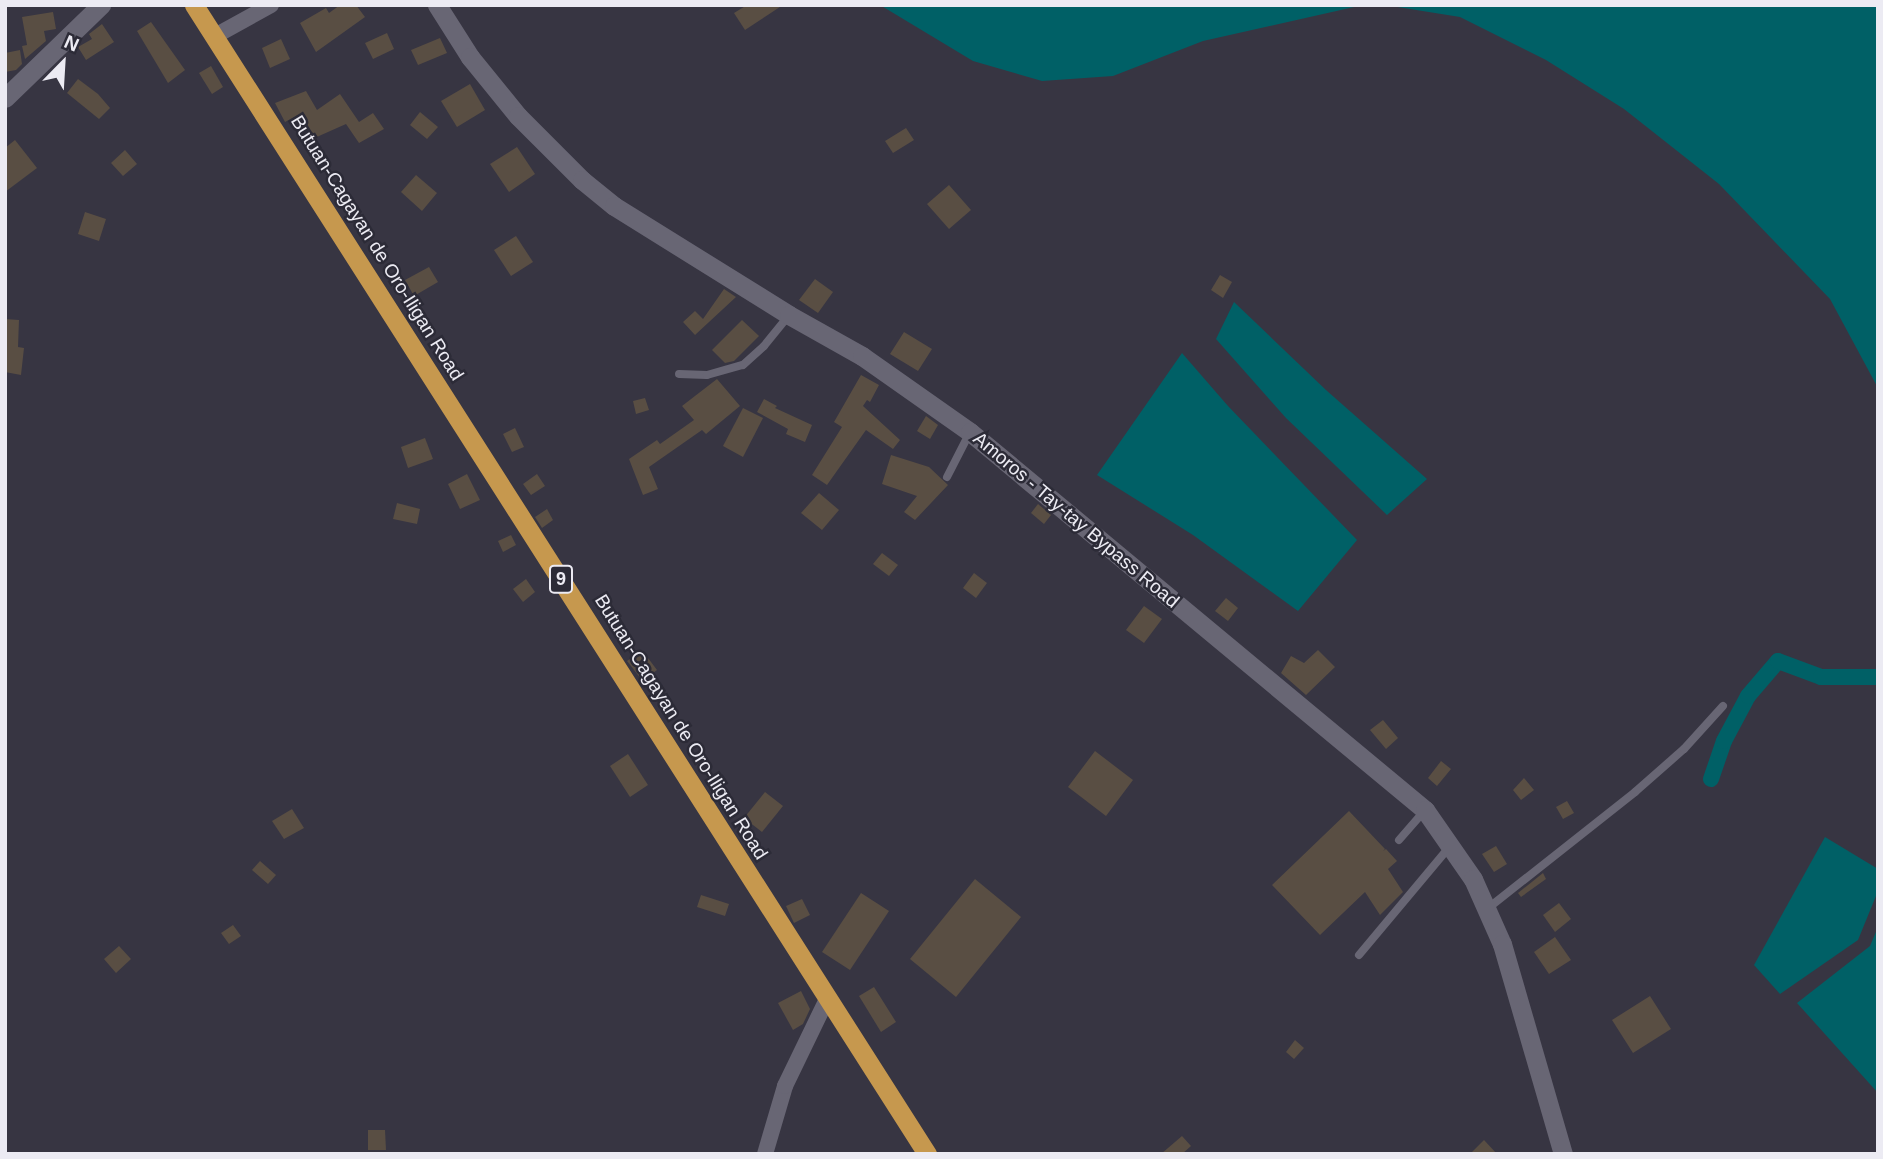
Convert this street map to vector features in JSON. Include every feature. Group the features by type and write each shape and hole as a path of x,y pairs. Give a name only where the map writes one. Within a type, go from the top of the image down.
{"highway":[{"name":"Butuan-Cagayan de Oro-Iligan Road","path":"194,5 927,1154"}],"street":[{"path":"5,98 101,5"},
{"path":"215,36 271,5"},
{"name":"Amoros - Tay-tay Bypass Road","path":"437,5 470,57 518,116 582,180 614,206 789,315 862,356 970,432 1425,810 1452,844 1487,909 1502,944 1563,1154"},
{"path":"765,1154 785,1086 827,999"}],"lane":[{"path":"679,374 707,375 743,365 764,346 789,315"},
{"path":"947,477 970,432"},
{"path":"1487,909 1635,792 1684,749 1723,706"},
{"path":"1399,840 1425,810"},
{"path":"1359,956 1452,844"}],"water":[{"path":"880,5 1363,5 1203,41 1113,76 1042,81 973,61"},
{"path":"1385,5 1878,5 1878,388 1830,299 1719,184 1624,109 1546,60 1460,17"},
{"path":"1234,302 1326,390 1427,479 1387,515 1286,418 1216,339"},
{"path":"1182,353 1228,406 1357,540 1298,611 1193,535 1097,475"},
{"path":"1825,837 1878,869 1878,891 1858,940 1780,994 1754,965"},
{"path":"1878,927 1878,1093 1797,1003 1870,946"}],"building":[{"path":"340,5 356,5 365,17 316,52 300,23 326,8 329,13"},
{"path":"747,5 783,5 745,30 734,13"},
{"path":"53,12 56,29 44,31 46,41 25,59 22,46 27,45 22,17"},
{"path":"151,22 185,70 168,83 137,31"},
{"path":"102,24 114,42 86,60 78,47 92,39 89,34"},
{"path":"387,33 394,49 373,59 365,43"},
{"path":"440,38 447,53 418,65 411,50"},
{"path":"281,39 290,59 270,68 262,48"},
{"path":"20,50 22,64 16,70 5,72 5,53"},
{"path":"211,66 223,87 212,94 199,73"},
{"path":"78,79 98,94 110,108 99,119 67,93"},
{"path":"470,84 485,110 457,127 441,101"},
{"path":"306,91 317,110 340,94 359,122 373,113 384,129 359,143 346,124 310,140 298,115 285,122 275,103"},
{"path":"420,112 438,127 427,139 410,125"},
{"path":"906,128 914,140 893,153 885,141"},
{"path":"15,140 37,168 5,192 5,148"},
{"path":"517,147 535,174 509,192 490,164"},
{"path":"125,150 137,164 123,176 111,163"},
{"path":"416,175 437,193 422,211 401,192"},
{"path":"949,185 971,210 949,229 927,204"},
{"path":"85,212 106,219 99,241 78,234"},
{"path":"516,236 533,262 511,276 494,250"},
{"path":"429,267 438,282 414,296 405,280"},
{"path":"1220,275 1232,282 1223,298 1211,290"},
{"path":"815,279 833,292 818,313 799,300"},
{"path":"724,289 736,297 695,335 683,322 695,311 703,319"},
{"path":"5,319 19,320 18,347 24,348 21,375 5,372"},
{"path":"742,320 759,336 734,361 725,363 712,350"},
{"path":"904,332 932,349 918,371 890,354"},
{"path":"861,375 879,385 870,402 867,400 863,406 900,440 893,449 866,430 827,485 812,475 842,427 834,422"},
{"path":"717,379 740,406 706,434 702,430 649,467 658,489 643,495 629,459 657,440 660,444 694,420 682,406"},
{"path":"645,398 649,410 636,414 633,401"},
{"path":"764,399 777,406 775,408 812,425 805,442 786,434 788,429 757,412"},
{"path":"743,408 763,418 743,457 723,446"},
{"path":"926,416 938,425 930,439 917,431"},
{"path":"515,428 524,447 512,452 503,434"},
{"path":"425,438 433,459 408,468 401,447"},
{"path":"891,455 929,467 948,485 915,520 904,512 917,496 882,484"},
{"path":"467,474 480,500 460,509 448,484"},
{"path":"537,474 545,486 531,495 523,484"},
{"path":"819,493 839,510 822,530 801,513"},
{"path":"397,503 420,509 417,524 393,519"},
{"path":"1038,504 1051,515 1044,524 1031,513"},
{"path":"547,509 553,520 542,528 535,517"},
{"path":"511,535 516,545 503,552 498,541"},
{"path":"882,553 898,565 889,576 873,564"},
{"path":"974,573 987,583 976,598 963,588"},
{"path":"526,579 535,592 523,602 513,589"},
{"path":"1226,598 1238,608 1228,621 1215,611"},
{"path":"1144,606 1162,619 1144,643 1126,630"},
{"path":"642,650 657,670 653,673 662,686 652,693 627,661"},
{"path":"1318,650 1335,667 1306,695 1281,673 1291,656 1304,663"},
{"path":"1383,720 1398,738 1386,749 1370,730"},
{"path":"1095,751 1133,780 1106,816 1068,787"},
{"path":"628,754 648,785 630,797 610,766"},
{"path":"1441,761 1451,769 1437,786 1428,778"},
{"path":"1524,778 1534,790 1521,800 1513,790"},
{"path":"765,792 783,806 762,832 744,818"},
{"path":"1567,801 1574,813 1563,819 1556,807"},
{"path":"292,809 304,828 284,839 272,821"},
{"path":"1349,811 1385,849 1383,851 1386,849 1397,861 1388,869 1403,892 1380,915 1365,892 1320,935 1272,885"},
{"path":"1496,846 1507,864 1494,872 1482,854"},
{"path":"260,861 276,875 268,884 252,870"},
{"path":"1543,873 1546,879 1521,897 1518,893"},
{"path":"975,879 1021,917 956,997 910,959"},
{"path":"861,893 889,911 850,970 822,952"},
{"path":"701,895 729,904 725,916 697,907"},
{"path":"802,899 810,915 794,923 786,906"},
{"path":"1559,903 1571,919 1555,932 1543,915"},
{"path":"233,925 241,936 229,944 221,933"},
{"path":"1555,937 1571,960 1549,974 1534,952"},
{"path":"119,946 131,959 116,973 104,959"},
{"path":"874,987 896,1022 881,1032 859,996"},
{"path":"801,991 810,1009 803,1024 793,1030 778,1003"},
{"path":"1650,996 1671,1029 1633,1053 1612,1020"},
{"path":"1295,1040 1304,1048 1294,1059 1286,1052"},
{"path":"368,1130 385,1130 386,1150 368,1150"},
{"path":"1182,1136 1191,1146 1182,1154 1161,1154"},
{"path":"1484,1140 1497,1154 1470,1154"}],"waterway":[{"path":"1711,779 1724,741 1748,696 1778,661 1821,677 1878,677"}]}
